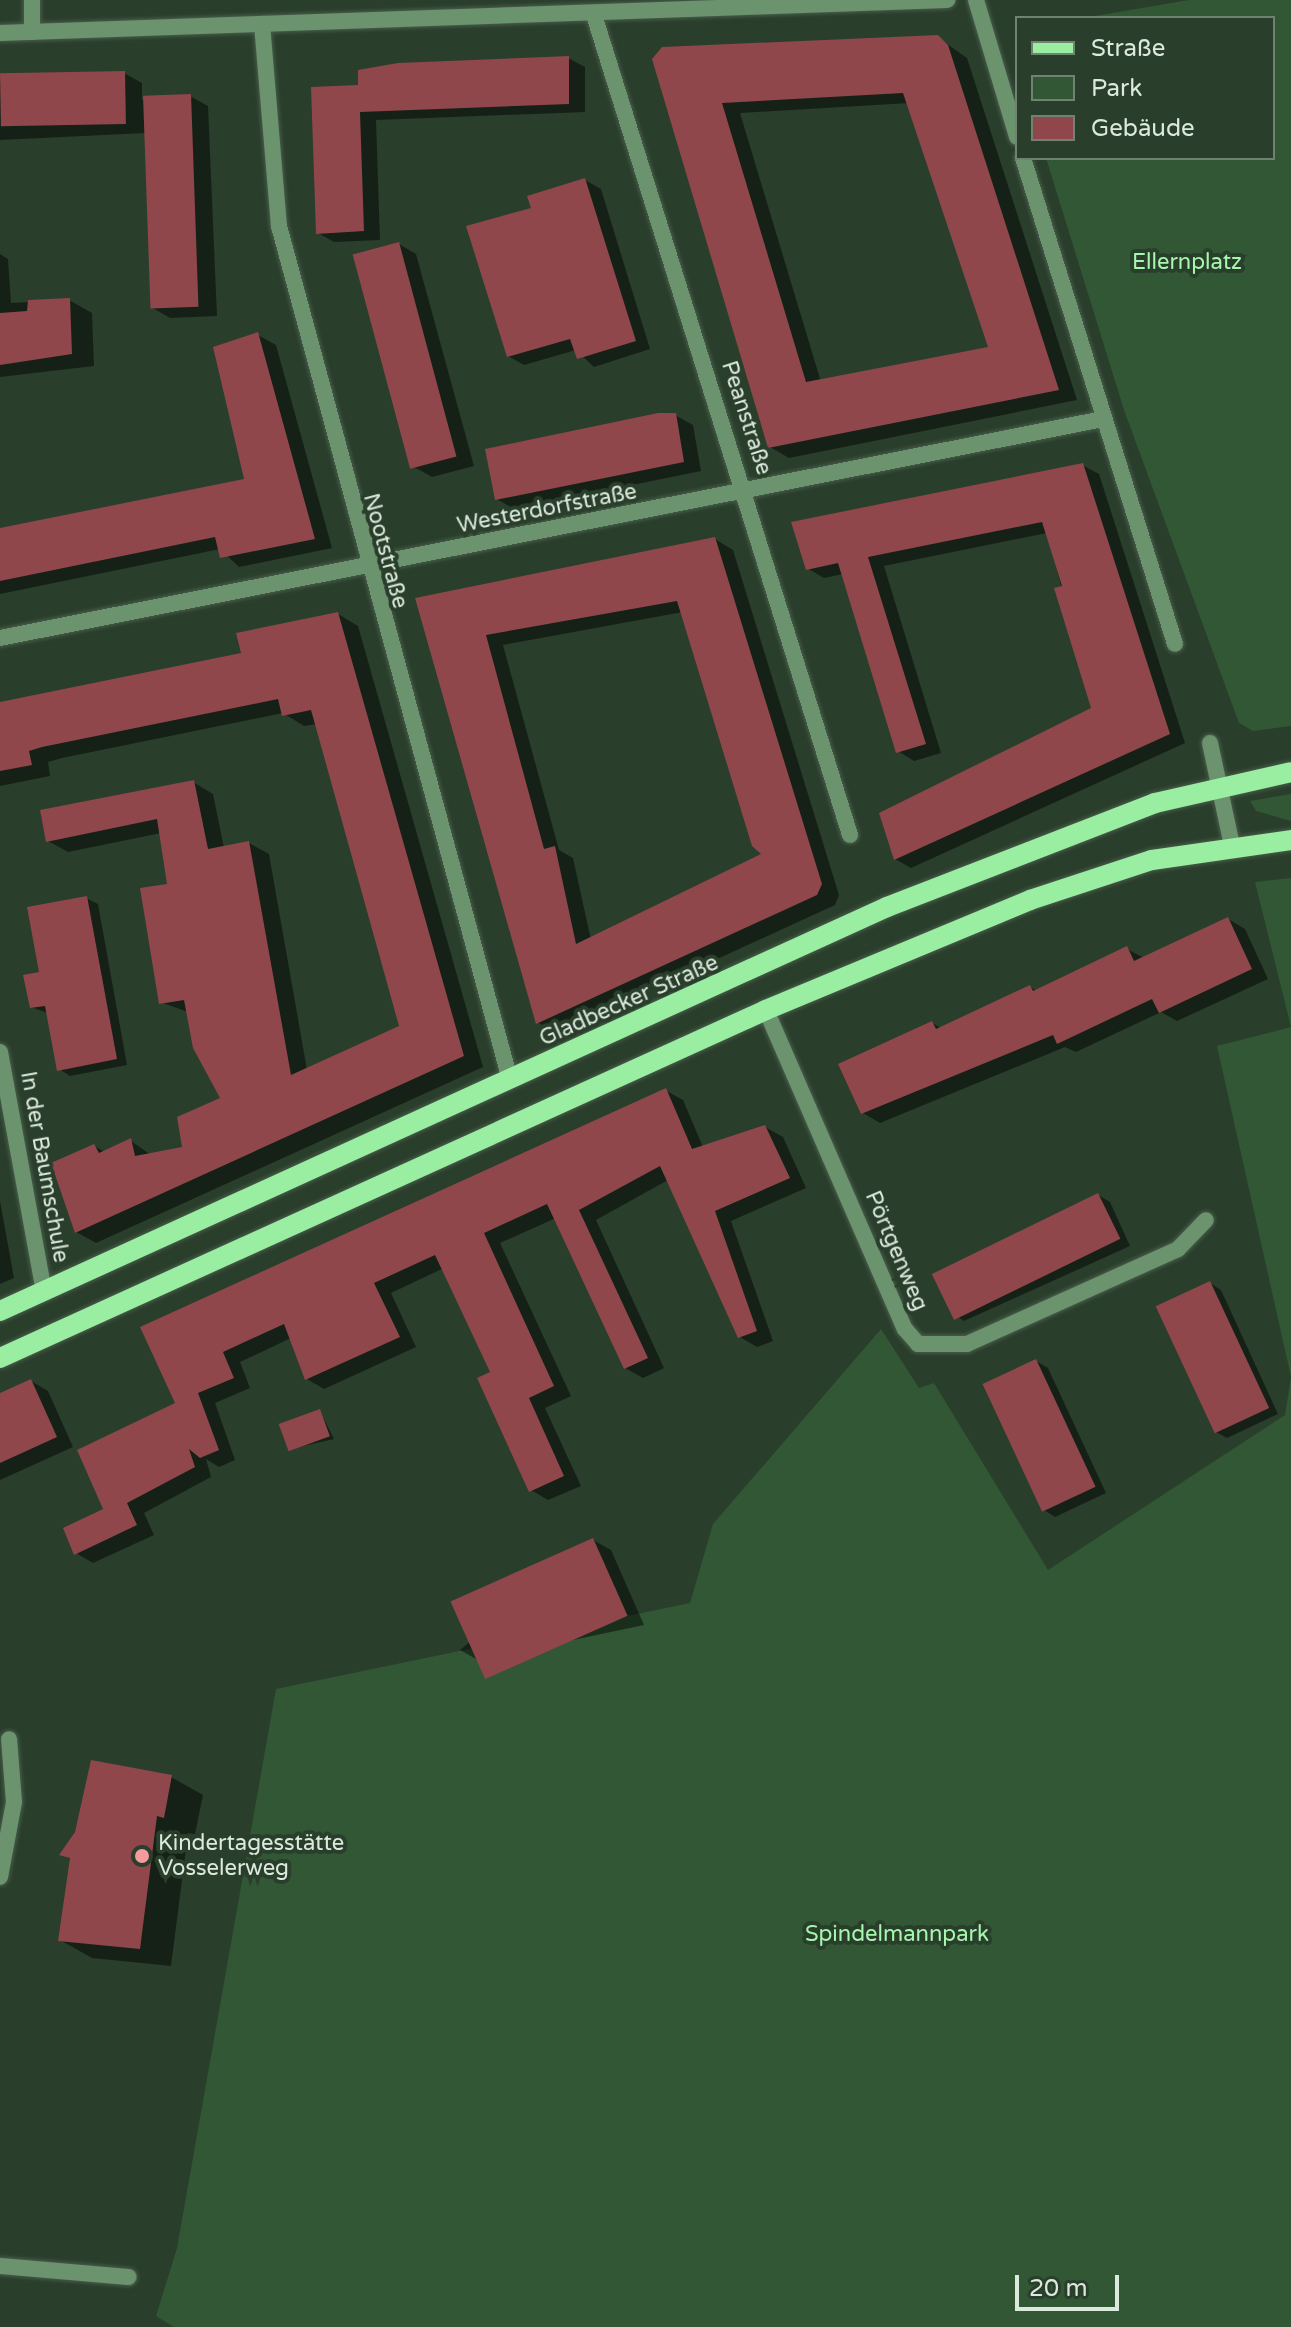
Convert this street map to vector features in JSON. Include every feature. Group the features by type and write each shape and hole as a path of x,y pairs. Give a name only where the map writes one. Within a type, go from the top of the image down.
{"main road":[{"name":"Gladbecker Straße","path":"0,1311 997,861 1219,788 1291,772"},
{"path":"0,1358 766,1010 1030,900 1152,860 1232,846 1291,840"}],"street":[{"path":"32,0 32,32"},
{"path":"0,33 594,15 947,0"},
{"path":"976,0 1015,130"},
{"name":"Peanstraße","path":"594,15 747,492 850,835"},
{"name":"Nootstraße","path":"262,24 279,226 366,567 510,1080"},
{"path":"1024,160 1175,644"},
{"name":"Westerdorfstraße","path":"0,638 1103,419"},
{"path":"1210,743 1232,846"},
{"name":"Pörtgenweg","path":"766,1010 905,1329 918,1344 944,1350 967,1344 1178,1249 1206,1220"},
{"name":"In der Baumschule","path":"0,1052 44,1291"},
{"path":"0,1877 14,1802 9,1739"},
{"path":"0,2266 129,2277"}],"green space":[{"name":"Ellernplatz","path":"1189,0 1291,0 1291,726 1253,731 1239,723 1124,410 1047,160 1275,160 1275,16 1095,16"},
{"path":"1291,794 1291,821 1256,811 1250,801"},
{"path":"1291,878 1291,1027 1255,882"},
{"path":"1291,1027 1291,1377 1217,1046"},
{"name":"Spindelmannpark","path":"881,1329 919,1388 934,1383 1048,1570 1285,1415 1291,1377 1291,2327 174,2327 156,2316 177,2248 276,1689 690,1603 713,1524"}],"building":[{"path":"938,35 948,45 1059,390 768,448 652,59 662,47","holes":["903,93 988,347 806,382 722,103"]},
{"path":"569,56 569,104 360,112 364,231 316,234 311,87 358,85 358,70 398,63"},
{"path":"125,71 126,124 1,126 0,73"},
{"path":"191,94 198,307 150,309 143,96"},
{"path":"585,178 636,341 577,359 570,339 507,357 466,226 531,208 527,196"},
{"path":"399,242 456,456 410,469 353,254"},
{"path":"70,298 72,354 0,365 0,313 27,311 28,300"},
{"path":"258,332 315,539 220,558 215,537 0,581 0,528 244,479 213,347"},
{"path":"658,413 676,413 684,462 495,500 485,449"},
{"path":"1083,463 1170,734 894,860 879,813 1091,708 1054,588 1062,586 1042,522 868,557 926,744 896,753 838,563 806,570 791,522"},
{"path":"715,537 822,884 817,895 536,1024 415,598","holes":["677,601 752,846 761,854 576,944 555,846 544,849 486,635"]},
{"path":"338,612 464,1056 75,1233 51,1163 94,1144 99,1153 131,1138 135,1156 182,1147 177,1117 220,1098 193,1048 184,1000 159,1004 140,888 167,884 157,819 46,842 40,810 194,780 208,849 249,841 291,1075 399,1026 311,710 282,716 278,699 42,747 29,751 32,765 0,771 0,702 241,653 236,633"},
{"path":"87,896 117,1059 57,1071 45,1006 30,1008 23,975 39,972 27,907"},
{"path":"1228,917 1252,969 1159,1013 1152,999 1057,1044 1053,1035 861,1114 838,1064 932,1021 936,1029 1030,985 1033,991 1127,946 1134,961"},
{"path":"666,1088 692,1149 765,1125 790,1178 715,1211 757,1331 738,1338 660,1166 579,1210 648,1358 624,1369 547,1204 484,1233 554,1386 529,1398 564,1476 529,1492 477,1378 490,1372 435,1255 374,1283 400,1337 305,1380 284,1324 223,1352 234,1378 198,1393 219,1450 200,1458 189,1449 195,1467 127,1503 137,1525 74,1555 63,1528 103,1509 77,1450 175,1403 140,1327"},
{"path":"1098,1193 1120,1239 954,1320 932,1274"},
{"path":"1210,1281 1269,1408 1215,1433 1156,1306"},
{"path":"1036,1359 1096,1487 1042,1512 983,1384"},
{"path":"31,1379 57,1437 0,1463 0,1393"},
{"path":"320,1409 330,1436 289,1451 279,1424"},
{"path":"593,1538 628,1616 485,1679 450,1601"},
{"path":"91,1760 172,1775 164,1818 157,1816 140,1949 58,1941 70,1858 59,1855 75,1832"}],"place":[{"name":"Kindertagesstätte Vosselerweg","path":"142,1856"}]}
